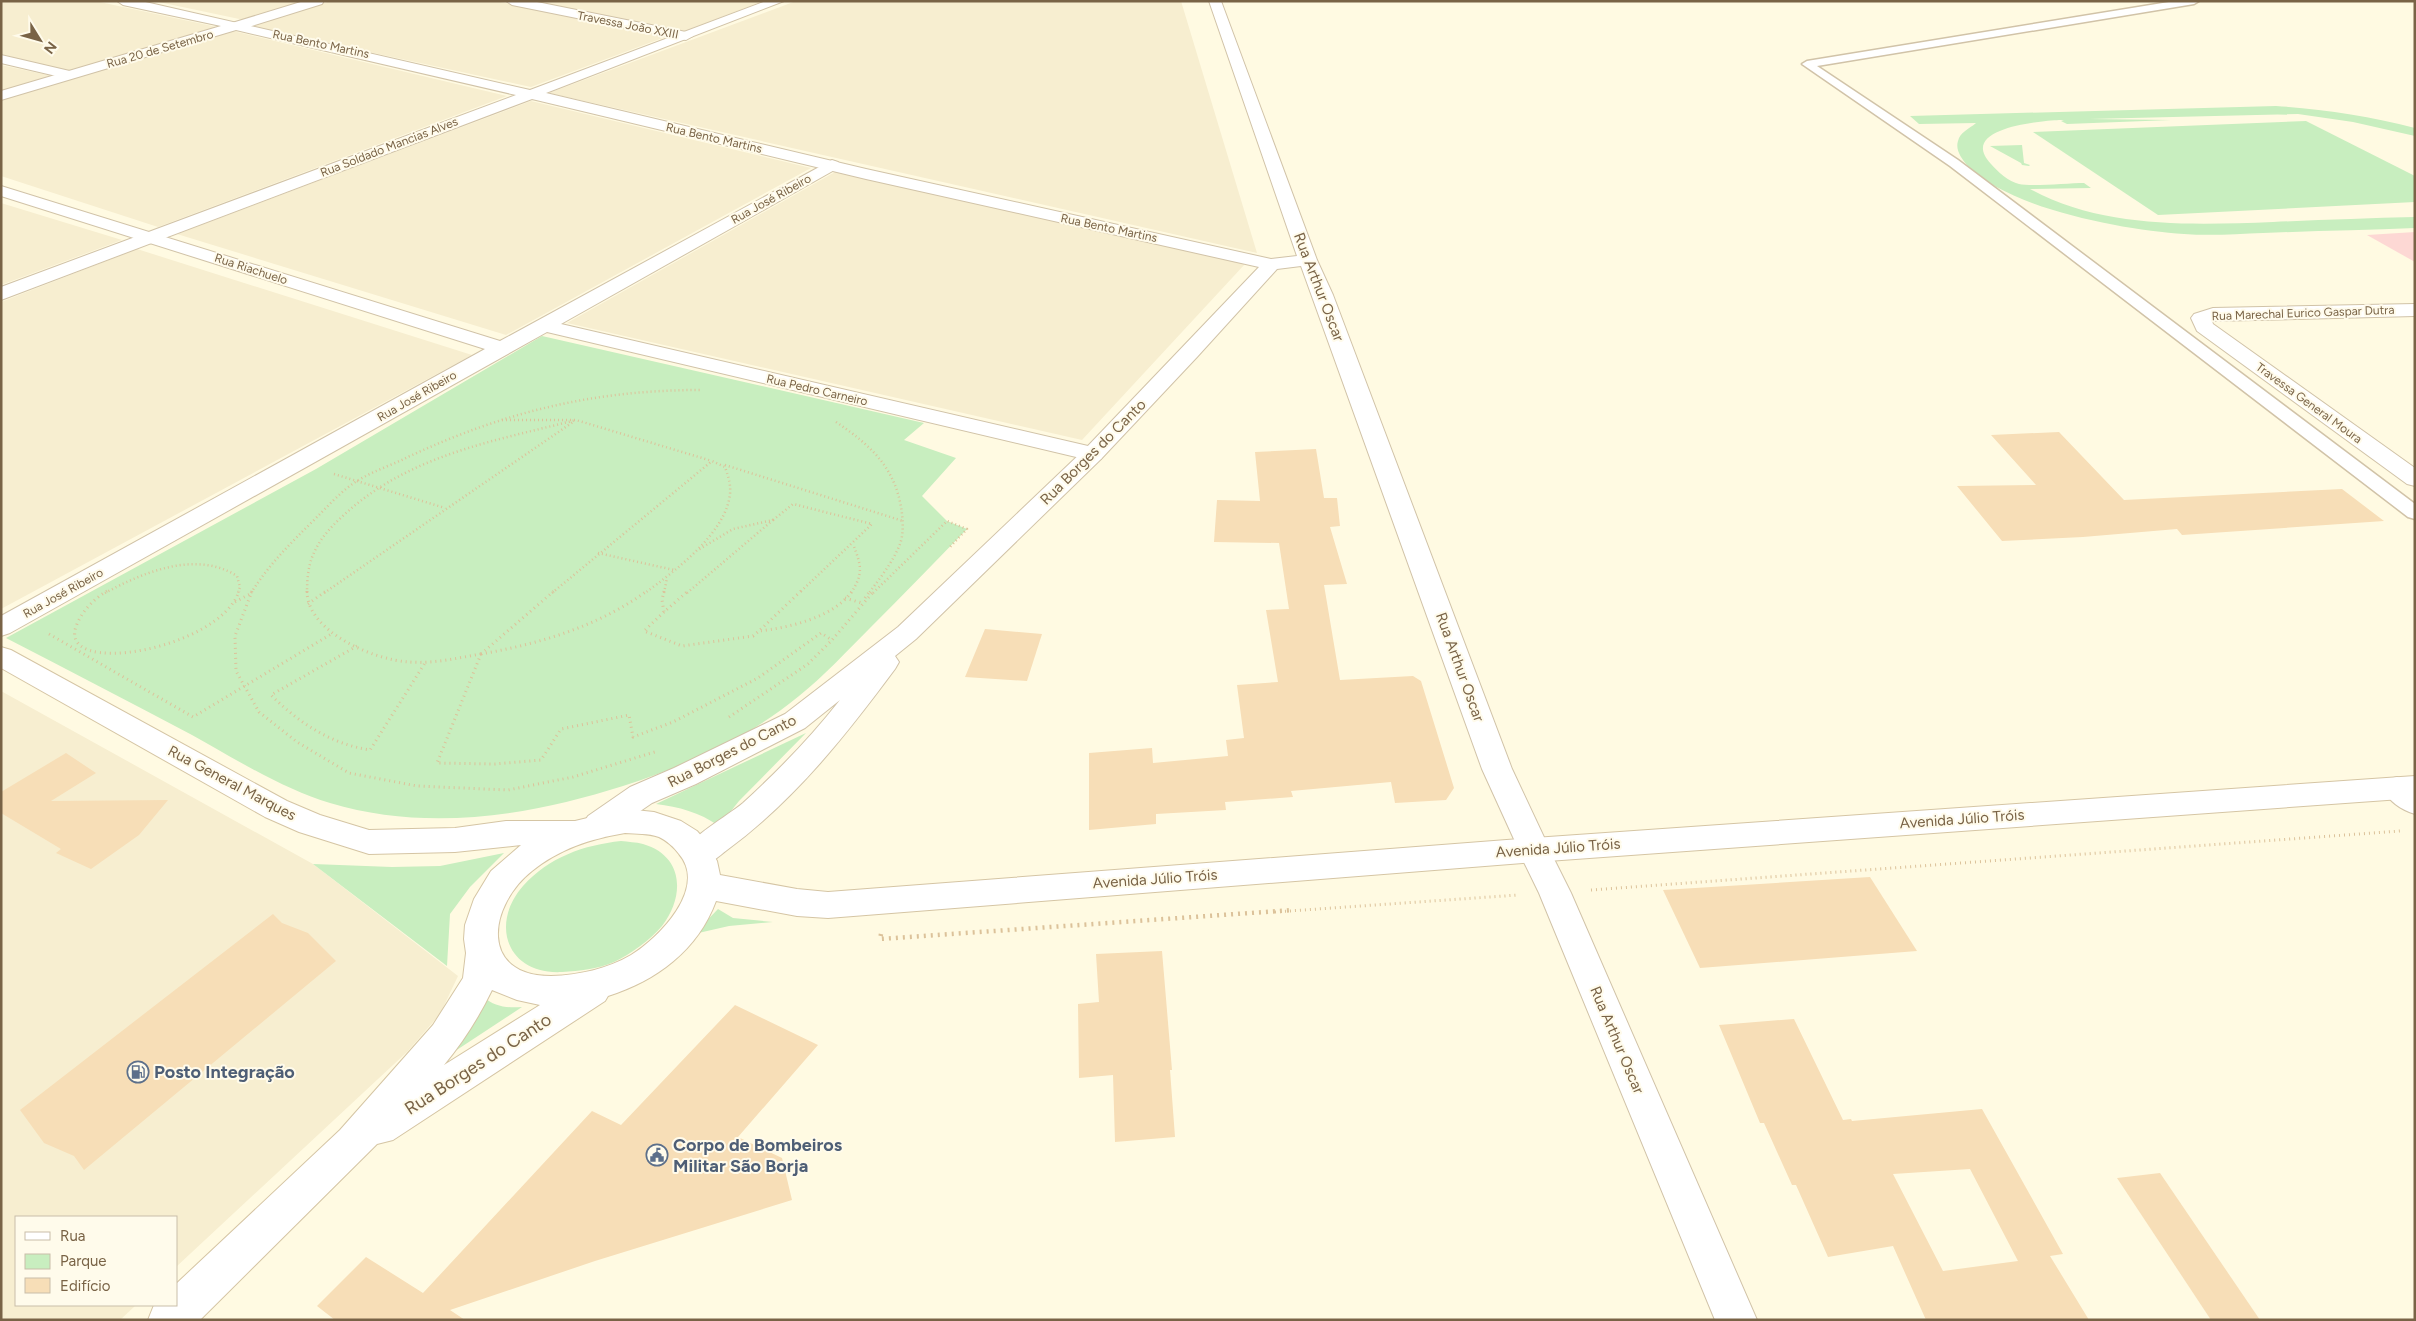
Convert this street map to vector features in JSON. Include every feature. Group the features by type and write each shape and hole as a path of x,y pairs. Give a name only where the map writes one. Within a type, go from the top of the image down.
{"street":[{"name":"Rua Bento Martins","path":"123,1 416,65 528,94 832,165 1270,264 1308,260"},
{"name":"Rua 20 de Setembro","path":"1,96 318,1"},
{"name":"Travessa João XXIII","path":"512,1 686,36"},
{"name":"Rua Soldado Mancias Alves","path":"1,294 778,1"},
{"name":"Rua Arthur Oscar","path":"1215,1 1308,260 1323,295 1497,769 1555,893 1736,1320"},
{"path":"1,59 69,75"},
{"name":"Rua José Ribeiro","path":"1,627 832,165"},
{"name":"Rua Riachuelo","path":"1,192 501,348"},
{"name":"Rua Borges do Canto","path":"169,1320 354,1143 446,1036 468,1003 480,979 483,954 480,932 485,908 498,885 519,864 544,846 586,828 641,795 685,776 795,721 906,633 1093,454 1190,353 1270,264"},
{"name":"Rua Marechal Eurico Gaspar Dutra","path":"2204,327 2201,318 2213,314 2415,310"},
{"name":"Rua Pedro Carneiro","path":"542,325 1093,454"},
{"name":"Travessa General Moura","path":"2204,327 2415,479"},
{"name":"Rua Borges do Canto","path":"698,854 732,832 766,801 847,713 906,633"},
{"name":"Rua General Marques","path":"1,656 276,809 310,824 369,842 455,840 506,833 586,828"},
{"name":"Avenida Júlio Tróis","path":"704,886 783,900 823,904 1534,850 2408,802"},
{"path":"483,954 499,976 527,989 563,992 602,984 633,971 660,953 682,932 696,909 704,886 704,870 698,854 687,840 671,829 649,823 625,821 586,828"},
{"name":"Rua Borges do Canto","path":"354,1143 602,984"}],"lane":[{"path":"2194,1 1807,64 1954,162 2415,513"}],"path":[{"path":"660,750 573,777 508,790 417,786 349,773 297,742 259,712 236,671 234,636 250,594 268,566 337,497 357,481 448,438 496,420 550,405 603,395 656,390 705,390"},
{"path":"728,718 808,664 832,640 862,603 900,545 903,521 899,489 884,462 862,438 831,419"},
{"path":"496,420 576,420 903,521"},
{"path":"576,420 479,443 422,464 379,488 336,522 313,554 307,585 308,605 313,616 333,633 390,660 425,663 480,655 539,643 572,631 632,603 668,578 712,533 726,511 730,500 728,473 724,467 712,461"},
{"path":"308,605 576,420"},
{"path":"712,461 598,553 480,655 437,763 495,764 541,760 561,729 629,715 633,737 673,722 758,678 821,633 832,640"},
{"path":"298,463 446,508"},
{"path":"793,504 872,524 853,544 753,636 682,646 644,631 793,504"},
{"path":"687,559 719,534 754,523 773,520"},
{"path":"862,603 947,521 967,529 947,550"},
{"path":"758,631 778,630 802,624 831,610 845,598 856,586 863,568 861,557 853,544"},
{"path":"598,553 675,570"},
{"path":"234,602 240,588 237,576 225,568 207,564 184,564 159,569 133,578 109,591 90,605 77,620 74,634 79,645 92,652 115,655 142,652 171,644 198,632 220,617 234,602 250,594"},
{"path":"664,612 662,600 668,578"},
{"path":"845,598 862,603"},
{"path":"40,629 193,717 333,633"},
{"path":"357,646 271,694 301,722 357,749 370,750 425,663"},
{"path":"882,901 880,939 1555,893 2408,802"}],"shaded area":[{"path":"1,1 95,1 217,27 68,72 1,54"},
{"path":"154,1 306,1 244,20"},
{"path":"331,1 495,1 668,36 531,87 249,26"},
{"path":"530,1 763,1 683,32"},
{"path":"796,1 1181,1 1257,253 549,93"},
{"path":"233,31 507,96 158,227 1,176 1,99"},
{"path":"1,65 52,76 1,91"},
{"path":"531,101 811,168 506,335 177,234"},
{"path":"835,172 1245,264 1082,440 567,323"},
{"path":"1,203 122,240 1,285"},
{"path":"2415,232 2415,262 2367,235"},
{"path":"137,249 472,355 1,609 1,302"},
{"path":"1,691 313,864 458,976 440,1014 407,1052 178,1265 178,1216 15,1216 15,1306 135,1306 120,1320 1,1320"}],"green space":[{"path":"2276,106 2329,111 2380,120 2415,128 2415,136 2353,122 2298,114 2089,119 2171,120 2067,124 2061,121 2064,120 2059,120 2036,122 2005,129 1993,135 1985,142 1983,152 1996,170 2015,183 2032,185 2084,183 2091,188 2030,189 2058,202 2118,218 2149,222 2212,224 2415,217 2415,228 2204,235 2159,232 2100,222 2038,205 2010,194 1986,180 1967,165 1958,151 1957,144 1961,135 1976,123 1919,124 1910,116"},
{"path":"2306,121 2415,176 2415,202 2158,215 2033,132"},
{"path":"2022,145 2024,163 2029,166 2022,165 1990,146"},
{"path":"542,336 924,423 904,440 956,458 922,496 947,521 967,529 817,680 779,712 758,726 693,760 623,786 551,805 478,817 403,817 367,812 312,797 260,773 192,735 6,638 316,469"},
{"path":"806,733 739,801 719,826 689,811 656,804"},
{"path":"621,841 640,843 657,850 673,867 677,890 669,914 662,926 627,955 614,962 595,968 562,972 543,971 528,965 517,956 509,945 506,931 507,916 513,901 523,886 544,867 568,854 581,849"},
{"path":"504,853 470,887 450,914 447,966 313,864 392,867 440,866"},
{"path":"718,909 733,918 773,922 729,926 694,934"},
{"path":"484,997 492,1003 502,1006 522,1007 440,1061"}],"building":[{"path":"2059,432 2124,500 2342,489 2384,521 2182,535 2177,529 2083,537 2002,541 1957,486 2036,485 1991,435"},
{"path":"1316,449 1324,498 1337,498 1340,526 1330,527 1347,584 1324,585 1340,680 1413,676 1421,681 1454,788 1446,800 1395,803 1391,782 1291,791 1293,797 1225,802 1226,810 1156,814 1156,824 1089,830 1089,753 1152,748 1153,763 1228,756 1226,740 1244,738 1237,685 1278,682 1266,610 1289,609 1279,543 1214,542 1217,500 1260,501 1255,452"},
{"path":"985,629 1042,634 1027,681 965,677"},
{"path":"66,753 96,773 51,801 168,800 139,835 91,869 56,853 61,849 1,813 1,792"},
{"path":"1870,877 1917,951 1700,968 1663,890"},
{"path":"273,914 282,923 308,933 336,961 84,1170 74,1156 44,1143 20,1110"},
{"path":"1162,951 1172,1070 1170,1070 1175,1137 1115,1142 1113,1075 1079,1078 1078,1004 1099,1002 1096,954"},
{"path":"735,1005 818,1045 738,1137 782,1158 792,1200 595,1261 450,1310 465,1320 335,1320 317,1306 366,1257 423,1293 592,1111 621,1125"},
{"path":"1794,1019 1843,1120 1851,1119 1852,1121 1982,1109 2063,1254 2050,1256 2089,1320 1926,1320 1893,1246 1828,1257 1796,1185 1792,1185 1764,1123 1760,1123 1719,1025","holes":["1970,1169 2018,1261 1943,1271 1893,1174"]},
{"path":"2160,1173 2260,1320 2211,1320 2117,1178"}],"place":[{"name":"Posto Integração","path":"138,1072"},
{"name":"Corpo de Bombeiros Militar São Borja","path":"657,1155"}]}
